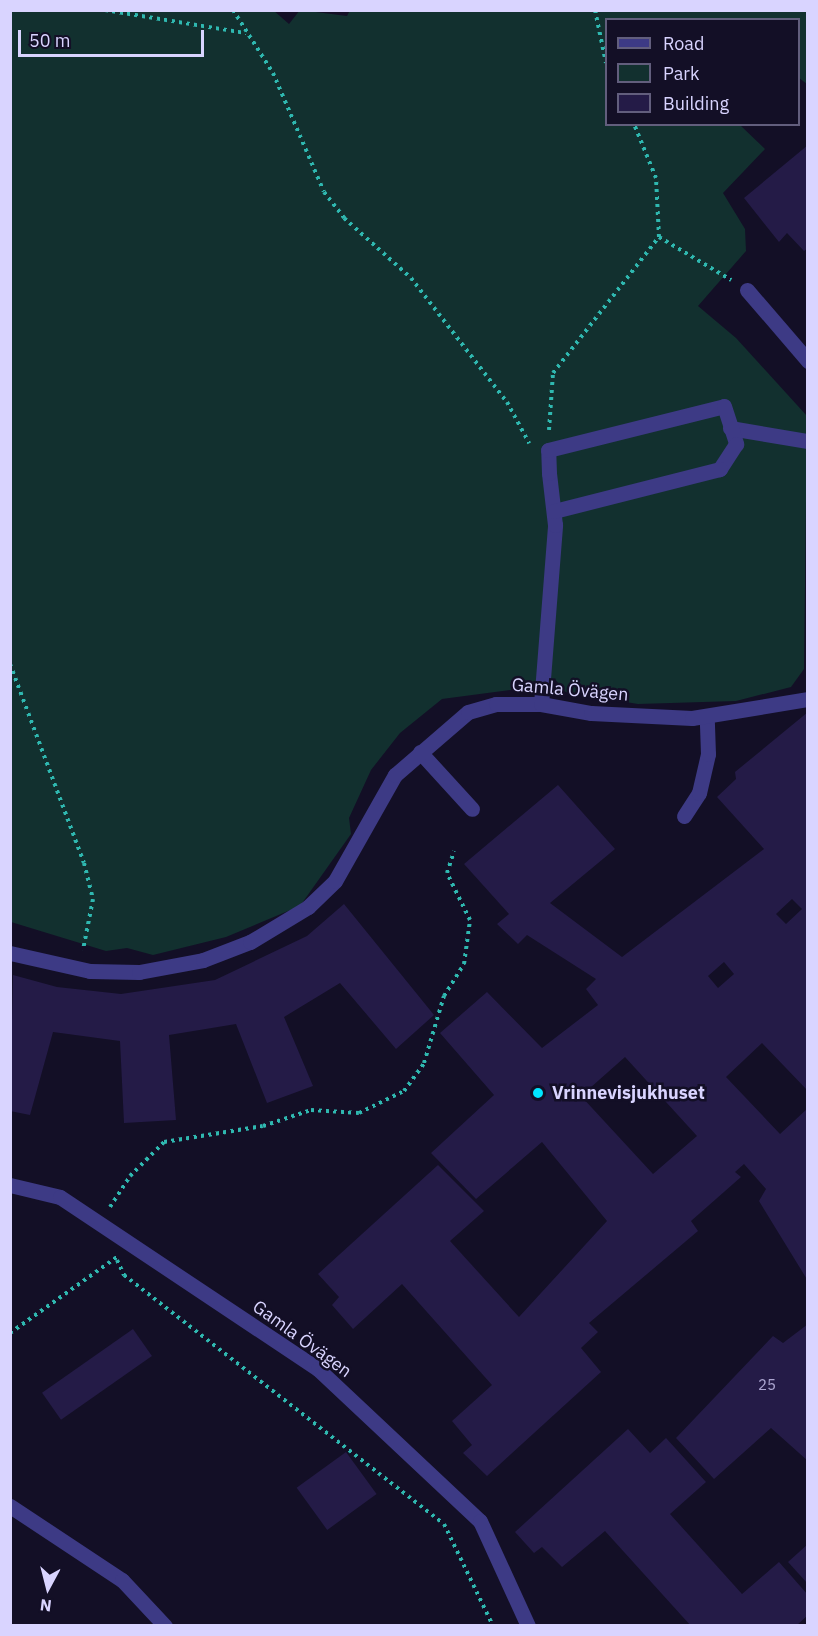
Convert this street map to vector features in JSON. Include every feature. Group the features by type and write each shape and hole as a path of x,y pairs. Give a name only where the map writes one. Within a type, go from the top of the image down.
{"street":[{"path":"747,290 807,361"},
{"path":"541,704 554,511 549,473 549,450 724,406 736,444 720,469 554,511"},
{"path":"730,428 807,441"},
{"name":"Gamla Övägen","path":"10,953 80,969 139,972 203,960 250,942 308,907 353,858 395,775 468,712 496,704 541,704 591,713 706,716 807,699"},
{"path":"684,816 699,793 708,754 706,716"},
{"path":"420,752 472,809"},
{"name":"Gamla Övägen","path":"10,1185 60,1197 318,1369 421,1461 480,1521 528,1626"},
{"path":"10,1506 122,1580 165,1626"}],"path":[{"path":"105,10 247,33"},
{"path":"233,10 273,73 324,192 344,218 411,278 507,402 549,473"},
{"path":"595,10 605,58"},
{"path":"549,450 553,373 659,237 656,177 635,126"},
{"path":"659,237 747,290"},
{"path":"10,664 93,899 80,969"},
{"path":"100,1222 130,1176 164,1142 263,1126 311,1110 358,1113 404,1091 424,1063 444,996 464,964 470,920 447,873 454,851"},
{"path":"10,1333 134,1246"},
{"path":"149,1295 444,1524 493,1626"}],"green space":[{"path":"273,10 289,24 300,10 347,16 350,10 807,11 807,84 800,79 800,18 605,18 605,126 741,126 765,149 723,193 745,229 746,251 698,306 736,338 807,416 804,669 791,687 736,701 638,704 565,692 555,679 526,688 442,699 400,733 371,770 349,818 351,834 300,906 226,937 153,955 127,948 106,951 11,922 11,11"}],"building":[{"path":"808,145 808,248 804,251 787,233 779,242 744,198"},
{"name":"Vrinnevisjukhuset","path":"808,712 808,1091 762,1043 726,1077 780,1134 808,1108 808,1281 759,1201 766,1189 744,1164 735,1172 741,1177 691,1221 698,1231 589,1323 598,1332 581,1348 601,1372 487,1476 463,1453 472,1445 452,1421 492,1385 402,1284 353,1329 332,1305 339,1297 318,1274 438,1165 484,1211 450,1241 519,1317 607,1221 542,1142 476,1199 431,1153 494,1095 440,1033 487,992 542,1048 598,1005 586,989 596,979 527,935 518,944 497,924 509,914 464,864 558,785 615,849 550,903 622,957 764,849 717,797 736,779 735,772","holes":["792,899 802,909 786,924 776,914","724,962 734,974 718,988 708,976","625,1057 697,1136 653,1174 581,1096"]},
{"path":"344,904 434,1015 396,1049 340,983 284,1017 313,1086 267,1103 236,1024 169,1035 176,1120 124,1123 120,1041 53,1032 30,1115 10,1111 13,975 57,987 121,994 215,980 307,936"},
{"path":"808,1324 808,1461 771,1428 714,1479 676,1438 773,1336 783,1343"},
{"path":"133,1329 152,1356 61,1420 42,1393"},
{"path":"628,1429 650,1453 666,1438 706,1482 670,1514 742,1594 779,1562 808,1595 808,1615 796,1626 691,1626 605,1531 562,1567 542,1547 534,1553 515,1532"},
{"path":"346,1452 377,1494 327,1530 297,1488"},
{"path":"808,1544 808,1584 788,1562"}],"place":[{"name":"Vrinnevisjukhuset","path":"538,1093"}]}
